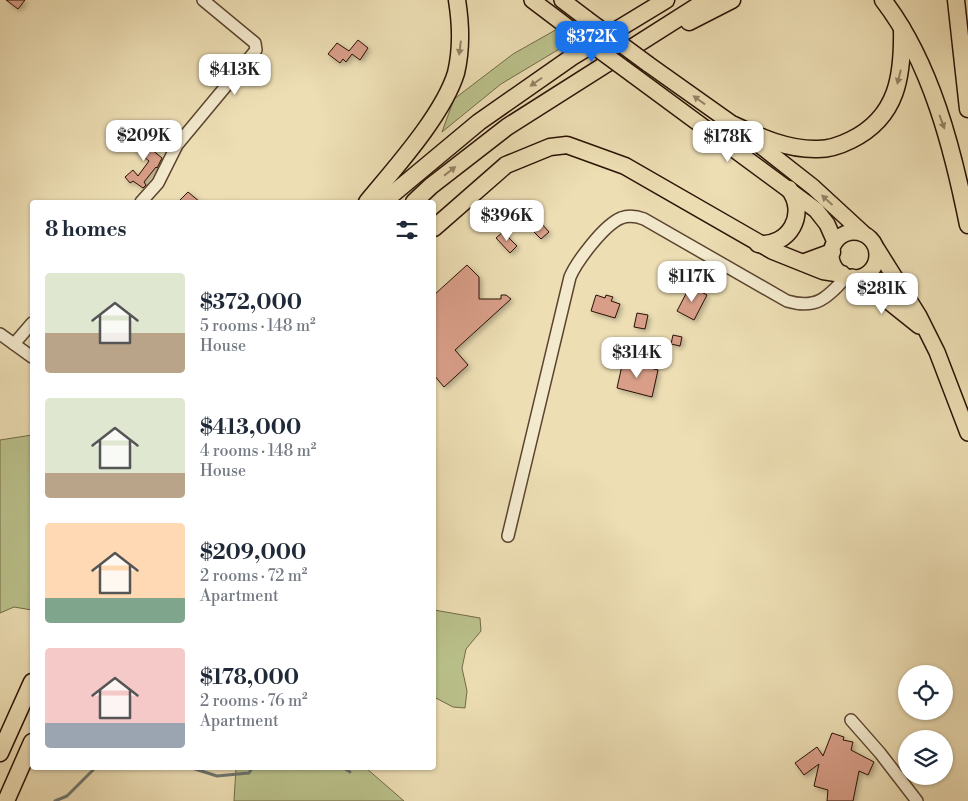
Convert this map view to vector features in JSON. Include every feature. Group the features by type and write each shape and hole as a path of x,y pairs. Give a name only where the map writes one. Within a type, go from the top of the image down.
{"highway":[{"path":"369,200 434,115 449,88 455,74 460,48 461,24 457,0"},
{"path":"385,200 480,122 572,57 666,0"},
{"path":"416,200 431,186 507,127 707,0"},
{"path":"634,45 658,38 732,0"},
{"path":"883,0 902,28 925,75 943,123 968,225"},
{"path":"956,0 968,109"},
{"path":"734,126 779,143 818,149 843,144 861,135 876,123 888,109 895,93 901,72 902,28"},
{"path":"436,213 500,159 547,138 559,136 577,140 610,154 625,166 758,244 823,271 847,276"},
{"path":"436,226 506,165 550,147 573,146 625,166"},
{"path":"758,244 776,242 786,236 793,227 797,216 796,204 789,189"},
{"path":"805,262 833,247"},
{"path":"0,753 30,686"},
{"path":"6,801 30,747"}],"main road":[{"path":"532,0 789,189 822,216 833,247 835,267 896,307 927,333"},
{"path":"562,0 734,126 813,187 872,240 919,316 968,433"},
{"path":"833,247 850,232 863,233"},
{"path":"847,276 863,276 872,270 877,260 877,249"}],"street":[{"path":"142,200 158,183 177,145 256,50 255,43 203,0"},
{"path":"508,536 570,277 579,261 613,223 629,216 644,219 788,301 799,305 810,305 822,300 847,276"},
{"path":"14,344 30,325"},
{"path":"0,334 30,356"},
{"path":"851,720 880,753 917,801"}],"green space":[{"path":"559,28 576,39 501,84 442,132 454,99 513,54"},
{"path":"879,268 910,314 867,282 873,279"},
{"path":"30,435 30,610 14,607 0,613 0,440"},
{"path":"436,610 480,618 481,631 466,649 462,668 467,691 465,708 453,707 436,698"},
{"path":"236,770 368,770 404,801 234,801"}],"building":[{"path":"6,0 25,0 18,9"},
{"path":"358,40 368,48 360,60 352,54 346,62 343,59 340,63 328,54 337,43 349,51"},
{"path":"135,136 162,158 157,168 144,182 146,185 143,188 133,181 130,183 125,177 133,170 138,176 149,161 129,145"},
{"path":"188,192 198,200 180,200"},
{"path":"541,223 549,232 541,239 533,231"},
{"path":"503,232 517,246 510,253 496,238"},
{"path":"467,265 479,277 479,299 501,299 501,295 506,295 511,299 455,350 468,365 444,387 436,377 436,293"},
{"path":"690,286 707,295 694,320 677,311"},
{"path":"596,295 605,298 606,295 613,297 611,301 620,304 615,318 591,311"},
{"path":"637,313 648,315 645,329 634,327"},
{"path":"673,335 682,337 680,346 671,344"},
{"path":"623,361 658,370 652,397 617,388"},
{"path":"832,733 844,737 843,740 853,742 851,750 874,762 868,775 859,771 853,801 827,801 828,790 814,786 819,764 804,775 795,763 817,747 823,756"}],"waterway":[{"path":"55,801 67,796 93,770"},
{"path":"198,770 217,776 249,773 251,770"}]}
